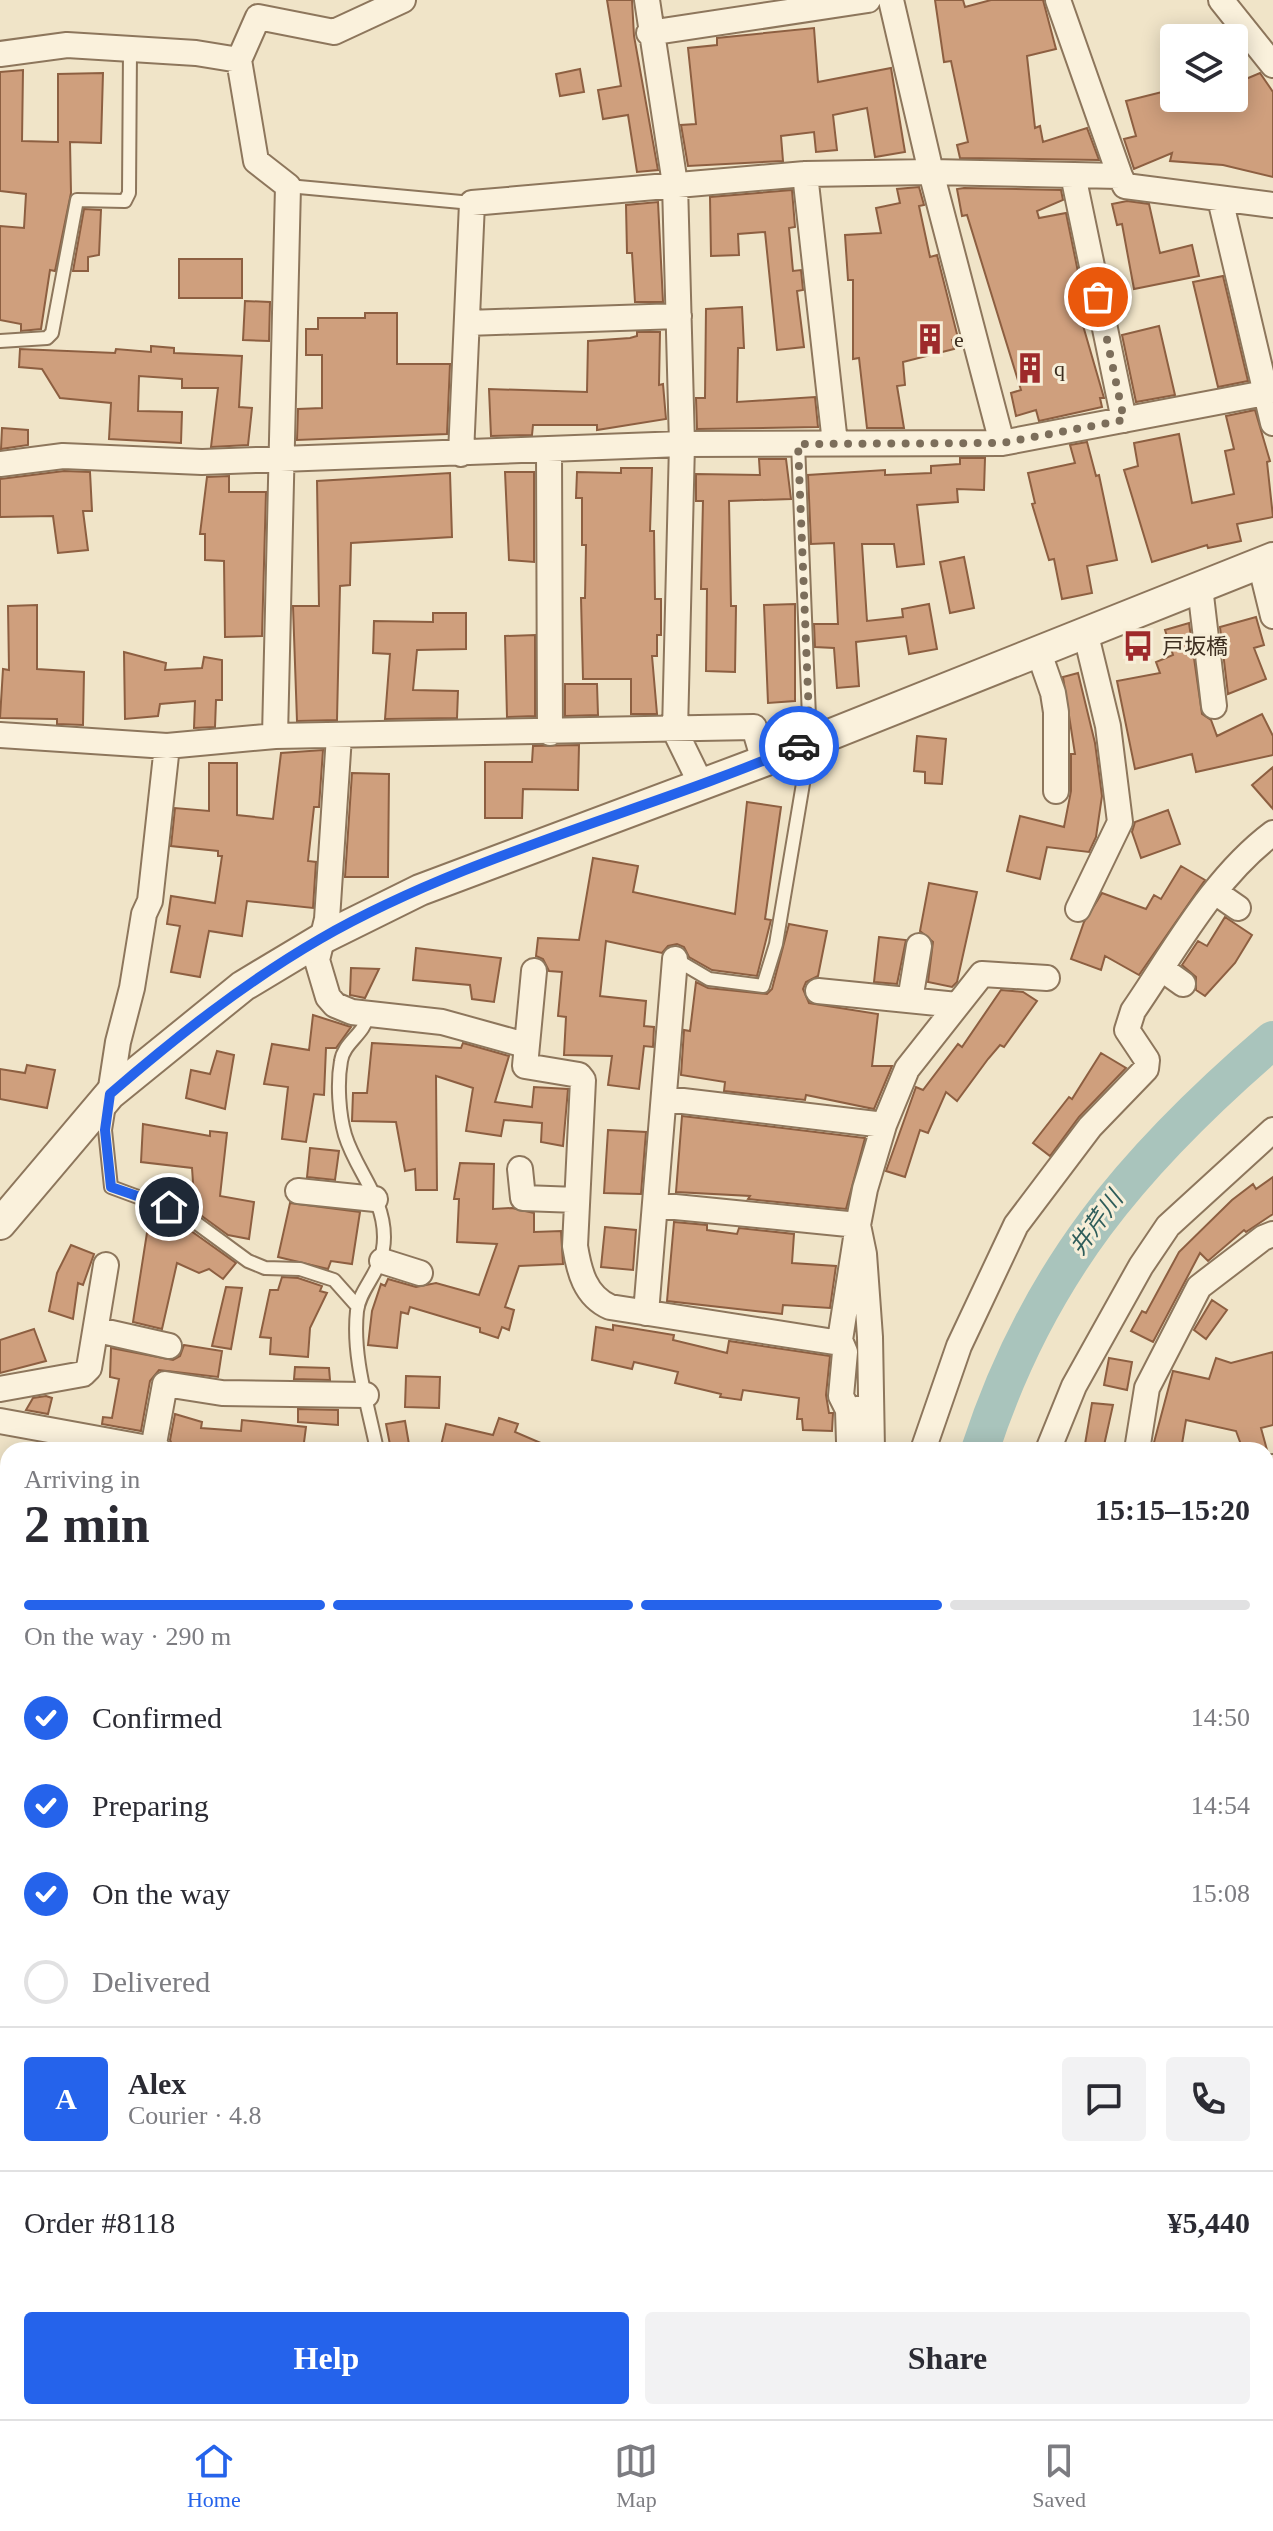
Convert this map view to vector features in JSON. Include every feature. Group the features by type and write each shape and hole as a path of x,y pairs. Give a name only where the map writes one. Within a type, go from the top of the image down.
{"street":[{"path":"275,736 288,186 256,161 239,60 258,17 334,32 403,0"},
{"path":"647,0 649,33 675,184 682,444 675,731 700,782"},
{"path":"649,33 868,0"},
{"path":"891,0 931,172 1002,443"},
{"path":"1058,0 1125,186 1273,205"},
{"path":"1221,0 1273,65"},
{"path":"0,54 67,45 196,53 239,60"},
{"path":"461,454 472,203 805,174 931,172 1120,176"},
{"path":"805,174 835,443"},
{"path":"1073,175 1124,420"},
{"path":"1220,199 1273,423"},
{"path":"467,323 679,316"},
{"path":"0,464 63,456 202,462 283,461 682,444 1002,443 1265,393"},
{"path":"549,450 550,733"},
{"path":"0,1224 110,1094 243,986 323,938 420,890 700,782 764,761 1266,561 1273,616"},
{"path":"1200,587 1214,706"},
{"path":"1078,909 1120,822 1108,726 1085,631"},
{"path":"1038,650 1053,693 1056,712 1056,791"},
{"path":"0,735 167,746 275,736 675,731 754,727 764,761"},
{"path":"339,736 328,909 317,968 328,997 335,1005 368,1015 420,1018 525,1045"},
{"path":"110,1094 144,914 150,901 167,746"},
{"path":"926,1442 959,1346 1016,1225 1029,1203 1090,1127 1146,1069 1147,1060 1127,1030 1133,1011 1215,892 1253,848 1273,833"},
{"path":"1215,892 1238,908"},
{"path":"910,1000 919,946"},
{"path":"646,1313 666,1099 675,959"},
{"path":"1162,969 1183,984"},
{"path":"534,971 524,1061 530,1069 579,1075 583,1080 575,1246 578,1265 592,1297 610,1307 840,1340"},
{"path":"871,1408 857,1409 854,1438 849,1442 848,1410 841,1396 845,1352 840,1340 858,1225 884,1125 907,1069 982,974 1047,978"},
{"path":"818,991 957,1005"},
{"path":"666,1099 884,1125"},
{"path":"1051,1442 1074,1386 1141,1266 1168,1226 1273,1130"},
{"path":"520,1169 523,1198 577,1200"},
{"path":"298,1191 375,1199"},
{"path":"655,1205 858,1225"},
{"path":"858,1225 865,1268 872,1442"},
{"path":"1139,1442 1152,1377 1199,1287 1263,1238 1273,1234"},
{"path":"382,1261 420,1273"},
{"path":"0,1389 83,1374 89,1368 98,1330 106,1265"},
{"path":"98,1330 169,1346"},
{"path":"157,1442 165,1384 222,1393 366,1395"},
{"path":"0,1421 117,1442"}],"lane":[{"path":"0,341 47,338 52,333 77,200 125,201 129,193 130,50"},
{"path":"288,186 472,203"},
{"path":"675,959 709,979 763,986 776,944 810,742 798,444"},
{"path":"368,1015 365,1027 347,1045 341,1060 340,1095 346,1137 375,1199 384,1235 382,1261 358,1307 356,1352 375,1442"},
{"path":"110,1094 105,1130 111,1187 184,1214 248,1261 265,1268 300,1269 334,1280 358,1307"}],"building":[{"path":"607,0 632,0 634,36 658,170 637,172 628,115 603,119 598,90 621,86"},
{"path":"935,0 963,0 965,7 991,0 1043,0 1056,49 1027,56 1035,128 1040,126 1043,142 1087,128 1099,160 960,158 957,145 968,142 951,61 944,62"},
{"path":"814,28 818,82 891,68 905,152 875,157 867,108 833,115 837,150 816,152 814,132 781,136 783,161 688,166 681,125 696,124 688,48 717,45 717,38"},
{"path":"580,69 584,92 560,96 556,74"},
{"path":"23,70 22,141 58,142 58,74 103,73 101,143 70,142 71,193 55,271 50,270 41,329 21,331 21,324 0,320 0,226 24,228 26,194 0,191 0,72"},
{"path":"1260,73 1273,92 1273,177 1223,165 1170,161 1172,153 1134,169 1124,139 1136,136 1126,101 1160,92 1160,112 1248,112 1248,78"},
{"path":"919,187 924,205 919,206 930,257 937,255 958,338 952,340 954,349 903,362 905,385 897,386 904,428 867,428 859,358 853,359 853,280 848,280 845,235 881,233 876,208 900,203 897,189"},
{"path":"957,189 1061,190 1063,200 1037,211 1039,218 1066,213 1088,321 1082,322 1104,398 1100,398 1102,407 1039,421 1036,410 1016,416 1011,393 1021,390 967,215 962,216"},
{"path":"792,190 795,227 789,228 793,271 801,270 803,290 797,291 804,347 777,350 765,232 738,234 739,255 711,256 710,197"},
{"path":"1127,201 1149,204 1160,253 1192,245 1199,276 1134,289 1122,224 1117,225 1112,204"},
{"path":"658,202 663,302 635,302 632,253 627,253 626,205"},
{"path":"84,209 101,210 99,255 88,257 88,271 73,271"},
{"path":"179,259 242,259 242,298 179,298"},
{"path":"1223,276 1248,381 1218,387 1193,282"},
{"path":"245,301 270,302 269,341 243,340"},
{"path":"742,307 744,348 738,348 737,402 815,397 818,427 697,429 696,398 705,398 706,309"},
{"path":"365,313 397,313 397,364 450,364 447,434 297,440 298,409 322,408 322,355 306,355 306,329 318,329 318,318 365,318"},
{"path":"1159,326 1175,395 1136,402 1122,335"},
{"path":"637,332 660,332 659,385 663,384 666,419 597,430 597,425 533,425 532,435 491,436 489,389 587,392 588,341 630,338 637,336"},
{"path":"151,346 174,348 174,353 242,356 239,407 252,408 248,445 211,447 218,388 182,388 182,379 139,376 138,411 182,412 181,443 109,439 111,403 60,398 42,369 19,367 20,349 115,353 116,349 151,352"},
{"path":"1255,410 1270,461 1267,462 1273,517 1237,524 1241,541 1208,548 1207,545 1152,562 1124,470 1138,466 1134,443 1179,434 1192,503 1234,494 1225,451 1234,449 1226,416"},
{"path":"2,428 28,430 28,445 1,449"},
{"path":"1087,442 1096,476 1099,475 1117,560 1087,566 1092,593 1062,599 1054,559 1049,560 1032,504 1035,503 1028,473 1075,463 1070,445"},
{"path":"960,458 985,458 984,490 957,489 958,502 917,505 924,564 897,567 894,544 862,544 867,621 903,617 902,609 929,604 937,649 909,654 906,636 856,642 859,686 837,688 834,648 815,647 814,624 838,624 834,543 811,544 808,475 885,470 885,475 931,473 931,466 960,464"},
{"path":"759,459 786,459 791,499 729,501 731,606 736,606 735,672 706,671 707,589 701,589 703,501 696,501 696,474 760,475"},
{"path":"621,468 652,468 650,531 654,531 655,599 661,599 661,635 657,635 657,656 652,656 657,714 631,714 631,679 583,679 581,598 585,598 586,545 582,545 582,498 576,498 577,472 621,473"},
{"path":"64,471 90,472 92,511 83,511 88,550 58,553 53,516 0,517 0,479"},
{"path":"505,472 534,472 534,562 509,560"},
{"path":"450,473 452,537 351,543 350,585 340,586 337,720 297,721 293,606 319,606 317,481"},
{"path":"229,476 229,492 266,492 262,636 225,637 224,561 205,560 205,534 200,534 207,477"},
{"path":"964,557 974,608 950,613 940,562"},
{"path":"795,604 795,701 768,703 764,605"},
{"path":"37,605 37,669 84,672 83,725 57,724 57,719 0,718 3,669 9,670 8,606"},
{"path":"433,613 466,613 466,649 417,650 413,690 458,691 457,718 385,719 390,654 373,653 374,621 433,622"},
{"path":"1256,617 1264,645 1254,648 1266,679 1228,694 1220,627"},
{"path":"1189,623 1202,714 1211,720 1217,736 1262,714 1273,736 1273,755 1196,772 1192,754 1135,769 1117,681 1160,673 1156,662 1173,655 1165,630"},
{"path":"535,635 535,716 507,717 505,636"},
{"path":"124,652 166,663 165,670 202,668 204,657 222,660 222,700 216,700 215,727 194,728 195,701 160,704 158,716 125,719"},
{"path":"1078,673 1095,743 1102,796 1096,837 1089,852 1047,847 1040,879 1007,871 1020,816 1064,827 1071,791 1071,754 1075,754 1063,677"},
{"path":"565,684 597,684 598,715 565,716"},
{"path":"917,736 946,739 942,784 925,783 925,772 914,771"},
{"path":"579,745 578,790 523,789 522,818 485,818 485,762 532,762 533,746"},
{"path":"323,750 319,807 314,807 308,861 316,862 313,908 247,901 242,936 209,931 200,977 171,972 180,926 167,924 171,896 215,903 222,856 218,856 218,851 171,846 175,808 209,811 209,763 237,763 237,815 273,819 281,753"},
{"path":"1273,767 1273,809 1252,785"},
{"path":"352,773 389,774 388,877 345,877"},
{"path":"747,802 781,807 765,919 771,920 757,976 712,970 689,957 684,947 677,944 668,946 662,953 606,941 600,996 646,1001 644,1026 654,1027 653,1047 644,1046 639,1089 608,1085 612,1056 564,1055 566,1017 558,1016 562,972 549,971 543,959 536,956 538,938 579,940 593,858 638,866 633,892 735,914"},
{"path":"1168,810 1180,844 1141,858 1132,832 1135,822"},
{"path":"1181,866 1205,880 1139,975 1105,956 1101,970 1071,959 1084,922 1102,893 1146,909 1154,895 1161,899"},
{"path":"929,883 977,892 957,982 952,987 928,982 933,942 920,931"},
{"path":"1225,917 1252,935 1235,963 1205,996 1196,990 1196,977 1182,965 1198,941 1207,946"},
{"path":"789,924 827,931 818,976 806,982 803,989 809,1003 878,1014 872,1066 892,1066 874,1109 806,1095 805,1100 724,1091 725,1082 681,1075 684,1030 690,1031 696,982 708,988 767,994 772,989"},
{"path":"879,937 906,940 897,984 874,982"},
{"path":"416,948 501,958 494,1002 472,999 470,985 413,980"},
{"path":"351,968 379,969 365,998 350,995"},
{"path":"1001,990 1023,992 1037,1001 1004,1047 1000,1045 957,1101 946,1092 928,1133 920,1130 905,1177 886,1171 916,1087 923,1090 958,1044 962,1047"},
{"path":"313,1015 351,1027 336,1048 326,1048 324,1095 314,1094 306,1142 282,1139 288,1087 264,1084 272,1044 309,1050"},
{"path":"372,1043 461,1048 463,1043 509,1056 495,1102 532,1107 534,1087 568,1089 563,1146 541,1142 542,1123 504,1120 501,1136 466,1131 473,1088 436,1076 437,1190 416,1190 415,1169 405,1171 396,1122 352,1121 353,1093 367,1093"},
{"path":"217,1051 234,1055 225,1109 186,1098 191,1070 210,1074"},
{"path":"1101,1053 1126,1068 1079,1117 1050,1156 1033,1143 1069,1097 1072,1099"},
{"path":"27,1065 55,1070 47,1108 0,1099 0,1069 25,1073"},
{"path":"682,1116 865,1138 846,1209 748,1199 750,1196 676,1192"},
{"path":"143,1124 210,1136 210,1131 227,1133 220,1196 254,1202 249,1239 228,1235 195,1211 192,1168 141,1162"},
{"path":"608,1130 646,1132 641,1194 604,1193"},
{"path":"310,1148 339,1151 335,1180 307,1177"},
{"path":"460,1163 494,1164 493,1209 512,1208 534,1213 534,1232 561,1231 563,1264 519,1266 505,1307 514,1310 509,1330 502,1327 498,1338 480,1332 480,1328 410,1307 408,1314 401,1312 397,1348 368,1345 372,1311 381,1284 385,1286 388,1279 416,1287 436,1283 479,1295 497,1244 457,1242 459,1199 454,1199"},
{"path":"1273,1177 1273,1214 1246,1232 1244,1230 1208,1261 1200,1253 1153,1342 1131,1331 1142,1311 1146,1313 1179,1252 1232,1200 1253,1184 1256,1189"},
{"path":"290,1203 360,1212 352,1264 331,1261 328,1269 278,1257"},
{"path":"149,1220 184,1226 236,1263 223,1279 209,1269 199,1273 177,1263 162,1329 133,1322"},
{"path":"674,1222 707,1225 707,1230 737,1234 739,1228 794,1234 792,1263 836,1266 830,1308 783,1305 782,1314 667,1301"},
{"path":"605,1227 636,1230 633,1270 601,1267"},
{"path":"71,1245 94,1254 83,1285 78,1283 73,1319 49,1311 57,1273"},
{"path":"282,1277 298,1278 322,1286 320,1291 327,1293 310,1328 308,1357 270,1354 271,1338 260,1337 270,1290 278,1290"},
{"path":"226,1287 242,1288 231,1349 212,1346"},
{"path":"1212,1300 1227,1310 1206,1339 1194,1330"},
{"path":"613,1325 674,1335 673,1340 727,1353 729,1341 830,1356 826,1395 829,1413 833,1413 832,1431 803,1430 802,1419 797,1419 799,1398 743,1390 741,1400 720,1397 721,1394 675,1383 678,1372 634,1362 632,1369 592,1360 596,1327 613,1330"},
{"path":"34,1329 46,1361 0,1373 0,1340"},
{"path":"184,1345 222,1351 218,1377 159,1370 150,1381 141,1431 102,1424 103,1417 112,1418 119,1379 110,1377 111,1348 173,1360 180,1356"},
{"path":"1273,1352 1273,1425 1261,1428 1265,1442 1240,1442 1236,1431 1186,1420 1182,1442 1154,1442 1173,1371 1209,1379 1216,1358 1231,1363"},
{"path":"1109,1358 1132,1362 1127,1390 1104,1385"},
{"path":"295,1367 329,1368 330,1380 294,1379"},
{"path":"406,1376 440,1377 439,1408 405,1407"},
{"path":"33,1398 52,1398 48,1414 26,1410"},
{"path":"1092,1403 1113,1405 1105,1442 1085,1442"},
{"path":"298,1409 338,1410 338,1425 298,1422"},
{"path":"175,1414 202,1422 201,1428 241,1431 242,1420 306,1427 304,1442 170,1440"},
{"path":"499,1418 518,1424 515,1432 538,1442 442,1442 446,1424 493,1435"},
{"path":"405,1421 409,1442 389,1442 386,1424"}],"waterway":[{"name":"井芹川","path":"983,1442 1031,1328 1061,1274 1096,1223 1176,1130 1273,1040"}],"way so far":[{"path":"799,746 810,742 798,444 1002,443 1124,420 1098,297"}],"place":[{"name":"e","path":"930,339"},
{"name":"q","path":"1030,368"},
{"name":"戸坂橋","path":"1138,646"}],"route":[{"path":"169,1207 111,1187 107,1178 105,1130 110,1094 243,986 323,938 420,890 799,746"}]}
